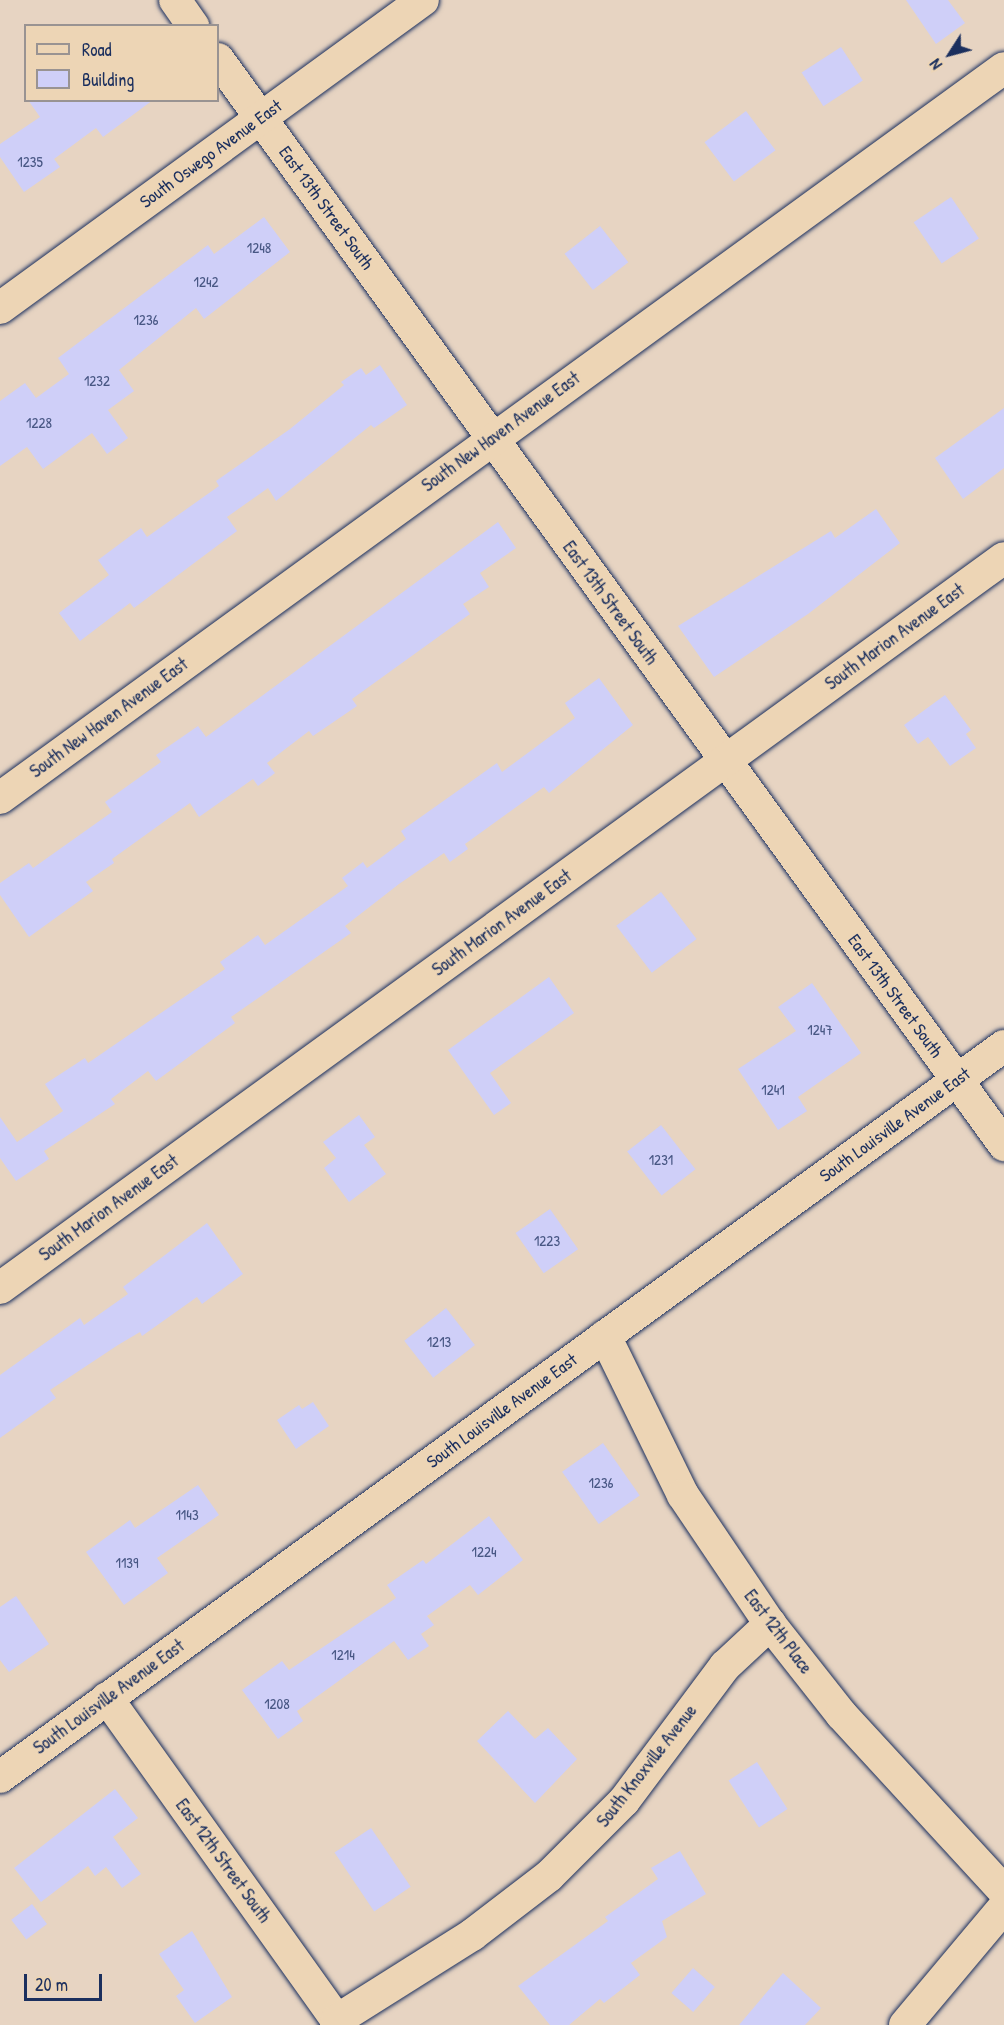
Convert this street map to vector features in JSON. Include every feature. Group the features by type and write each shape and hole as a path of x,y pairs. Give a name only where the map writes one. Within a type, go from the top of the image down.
{"street":[{"path":"175,0 192,24"},
{"name":"South Oswego Avenue East","path":"0,308 423,0"},
{"name":"East 13th Street South","path":"219,60 1004,1145"},
{"name":"South New Haven Avenue East","path":"0,798 491,438 1004,68"},
{"name":"South Marion Avenue East","path":"0,1288 1004,558"},
{"name":"South Louisville Avenue East","path":"1,1775 1004,1046"},
{"name":"East 12th Place","path":"605,1336 683,1495 770,1624 841,1714 1004,1891"},
{"name":"South Knoxville Avenue","path":"336,2022 472,1935 549,1876 624,1801 725,1666 770,1624"},
{"name":"East 12th Street South","path":"106,1698 336,2022"},
{"path":"905,2025 1004,1907"}],"building":[{"path":"906,0 948,0 965,23 936,44"},
{"path":"841,47 863,81 823,106 802,73"},
{"path":"29,102 150,102 103,137 96,128 54,159 60,167 24,192 0,157 0,144 40,117"},
{"path":"746,111 775,150 734,181 704,142"},
{"path":"951,197 979,238 942,264 914,222"},
{"path":"264,217 290,252 204,319 196,308 119,370 134,391 108,410 128,438 107,454 92,433 43,469 27,447 0,466 0,401 25,383 36,398 69,374 58,358 208,245 214,254"},
{"path":"600,226 628,262 593,290 565,254"},
{"path":"380,365 407,405 374,428 371,425 276,501 268,488 227,517 237,531 134,608 130,603 80,641 59,613 109,575 98,560 141,528 147,537 219,486 216,481 290,429 344,385 341,382 361,368 366,375"},
{"path":"1004,408 1004,468 963,499 935,458"},
{"path":"876,509 900,543 808,614 714,677 678,626 831,531 835,538"},
{"path":"498,522 516,548 480,573 489,587 463,604 470,614 352,699 357,706 313,736 309,731 267,763 275,773 258,786 253,779 199,817 190,803 112,859 114,863 86,882 93,891 29,937 0,895 0,883 29,863 33,868 112,812 105,802 161,762 156,755 198,726 206,737"},
{"path":"599,678 633,725 549,793 544,787 465,844 468,849 450,862 444,853 399,884 345,926 351,933 231,1017 235,1023 156,1081 148,1071 111,1099 115,1104 44,1151 49,1159 16,1181 0,1158 0,1117 17,1142 63,1111 45,1084 85,1058 88,1063 225,969 220,962 258,935 265,945 348,886 342,878 363,862 367,868 406,839 401,831 497,763 502,772 575,718 565,703"},
{"path":"945,695 971,730 966,734 976,748 950,766 928,737 918,744 904,725"},
{"path":"661,892 697,939 652,973 616,926"},
{"path":"549,977 574,1013 490,1073 511,1103 494,1115 448,1050"},
{"path":"812,983 861,1053 798,1097 807,1111 778,1130 738,1069 796,1031 778,1007"},
{"path":"359,1115 375,1137 364,1145 386,1174 349,1202 324,1168 336,1158 323,1142"},
{"path":"661,1125 695,1169 662,1196 627,1151"},
{"path":"550,1209 578,1249 544,1273 516,1233"},
{"path":"207,1223 243,1274 202,1304 197,1297 142,1336 140,1332 50,1390 56,1398 0,1438 0,1375 80,1318 84,1325 128,1294 123,1287"},
{"path":"446,1308 475,1345 433,1378 404,1341"},
{"path":"313,1402 329,1426 296,1449 277,1420 299,1405 302,1409"},
{"path":"603,1443 640,1495 599,1524 562,1472"},
{"path":"198,1485 219,1515 157,1558 168,1573 124,1605 86,1552 130,1520 135,1528"},
{"path":"489,1516 523,1560 478,1595 470,1585 427,1616 434,1625 421,1634 429,1646 408,1660 394,1641 297,1711 303,1721 278,1739 242,1690 282,1661 289,1670 396,1598 387,1585 423,1560 426,1564"},
{"path":"16,1596 49,1644 9,1672 0,1660 0,1607"},
{"path":"508,1711 535,1739 548,1728 577,1759 535,1803 477,1741"},
{"path":"757,1762 787,1809 759,1827 728,1781"},
{"path":"115,1789 138,1818 113,1837 141,1874 122,1888 106,1867 95,1876 88,1866 41,1902 14,1868"},
{"path":"371,1828 411,1887 374,1911 335,1853"},
{"path":"680,1851 706,1894 662,1921 667,1937 631,1963 640,1975 604,2003 600,1999 569,2025 550,2025 518,1986 608,1921 605,1917 658,1879 651,1868"},
{"path":"32,1904 47,1924 26,1940 11,1920"},
{"path":"192,1931 232,1997 195,2023 176,1996 184,1990 159,1954"},
{"path":"693,1968 715,1987 693,2012 671,1993"},
{"path":"783,1973 821,2008 805,2025 739,2025"}]}
